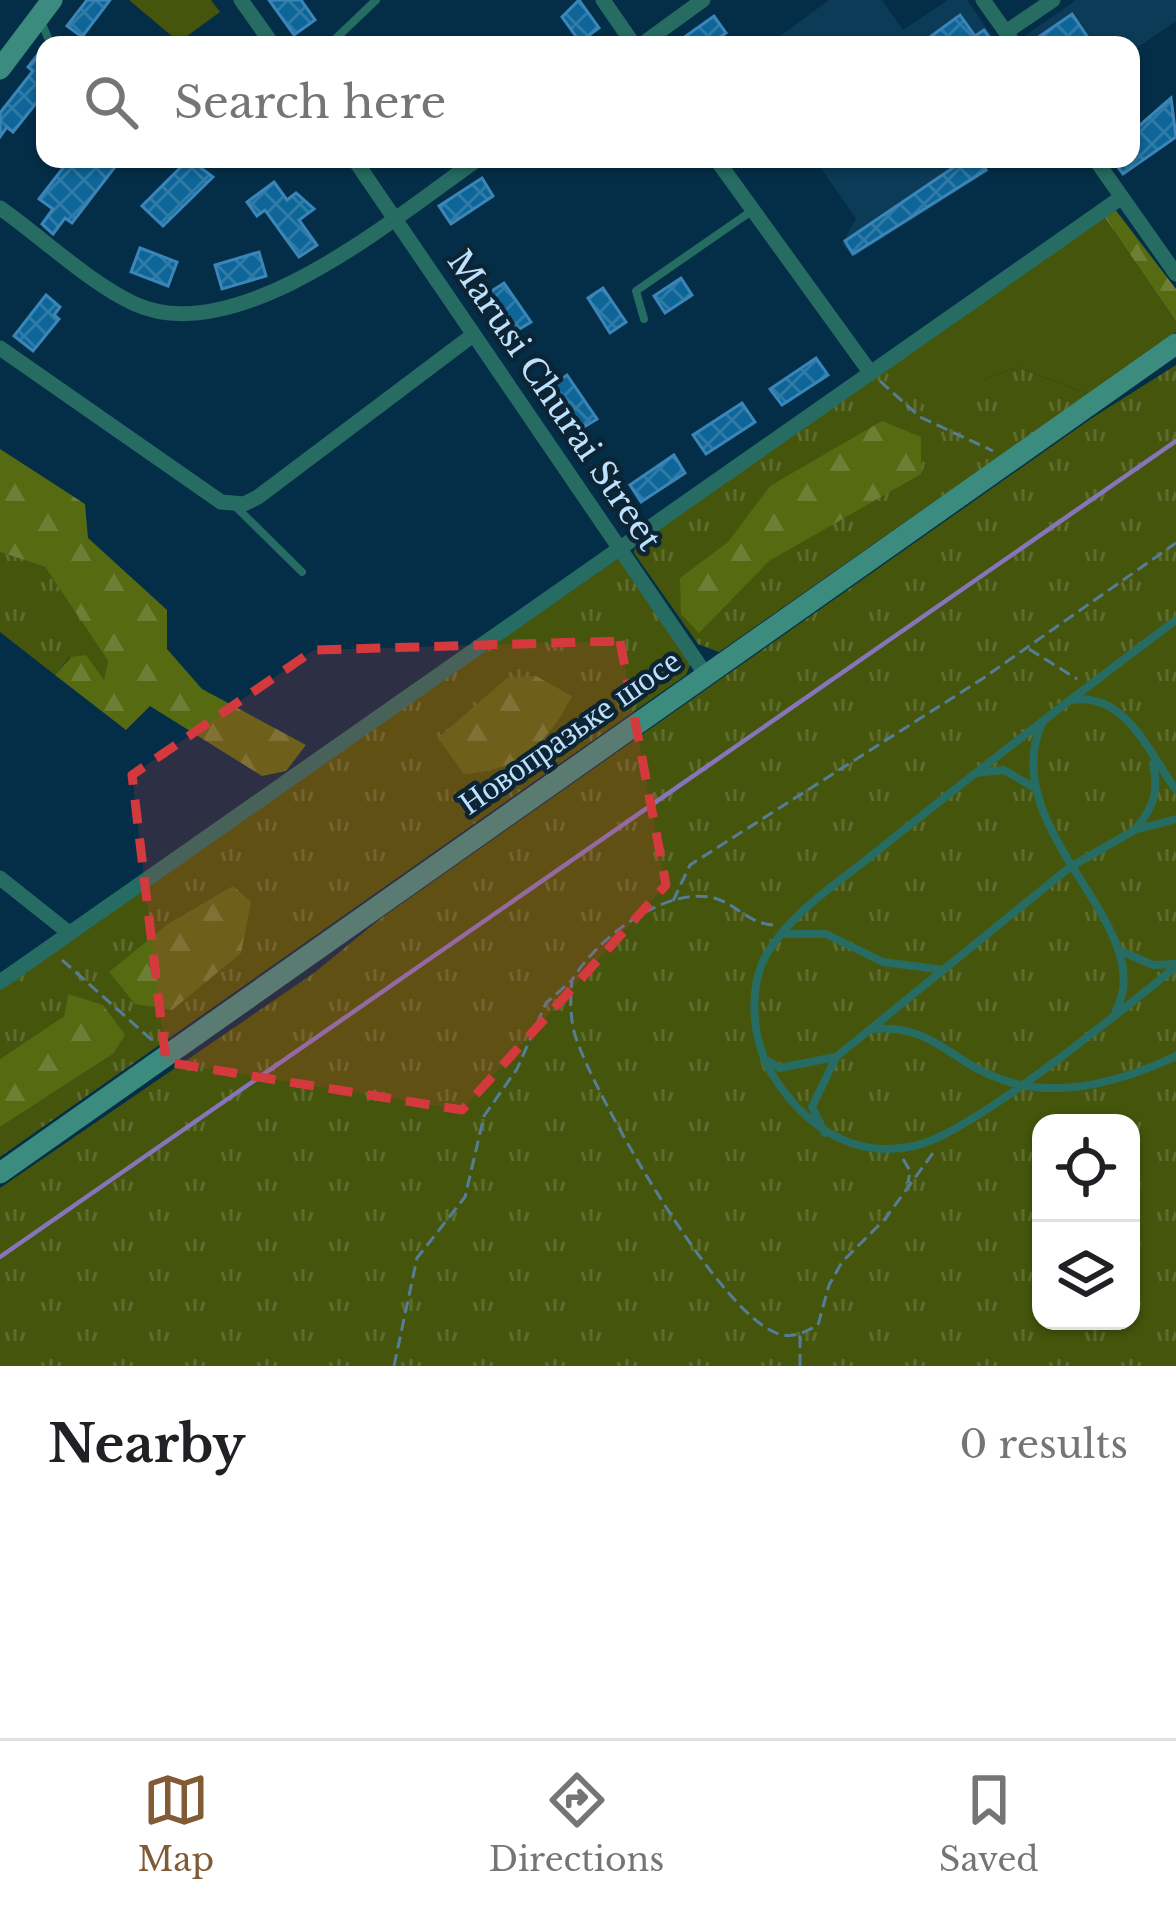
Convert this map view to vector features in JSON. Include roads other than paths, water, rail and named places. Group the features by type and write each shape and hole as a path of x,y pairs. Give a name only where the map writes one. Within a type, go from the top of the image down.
{"main road":[{"path":"0,69 46,9"},
{"name":"Новопразьке шосе","path":"0,1173 1176,344"}],"street":[{"path":"242,0 267,36"},
{"path":"602,0 631,36"},
{"path":"651,36 703,0"},
{"path":"983,0 1009,36"},
{"path":"1014,36 1053,0"},
{"name":"Marusi Churai Street","path":"360,168 706,674"},
{"path":"0,208 134,303 178,314 224,311 267,297 465,168"},
{"path":"723,168 870,372"},
{"path":"1101,168 1176,274"},
{"path":"0,982 1122,197"},
{"path":"0,348 221,502 234,505 258,496 473,334"},
{"path":"0,878 68,932"}],"lane":[{"path":"338,36 376,0"},
{"path":"644,320 636,291 753,210"},
{"path":"234,505 302,572"},
{"path":"1176,620 1065,701 789,924 764,956 754,1018 762,1058 794,1110 826,1134 868,1146 914,1146 959,1125 1113,1017 1176,965"},
{"path":"1065,701 1091,697 1119,709 1176,790"},
{"path":"1044,718 1029,765 1035,788 1070,867 1124,952 1124,997 1113,1017"},
{"path":"1135,830 1151,810 1157,783 1152,757"},
{"path":"973,774 1004,770 1035,788"},
{"path":"826,1134 812,1107 836,1057 1070,867 1135,830 1176,819"},
{"path":"781,934 826,934 883,962 944,970"},
{"path":"1124,952 1153,965 1176,965"},
{"path":"870,1030 900,1027 923,1033 985,1071 1019,1083 1102,1085 1176,1056"},
{"path":"762,1058 780,1068 836,1057"}],"waterway":[{"path":"0,1257 1176,441"}]}
